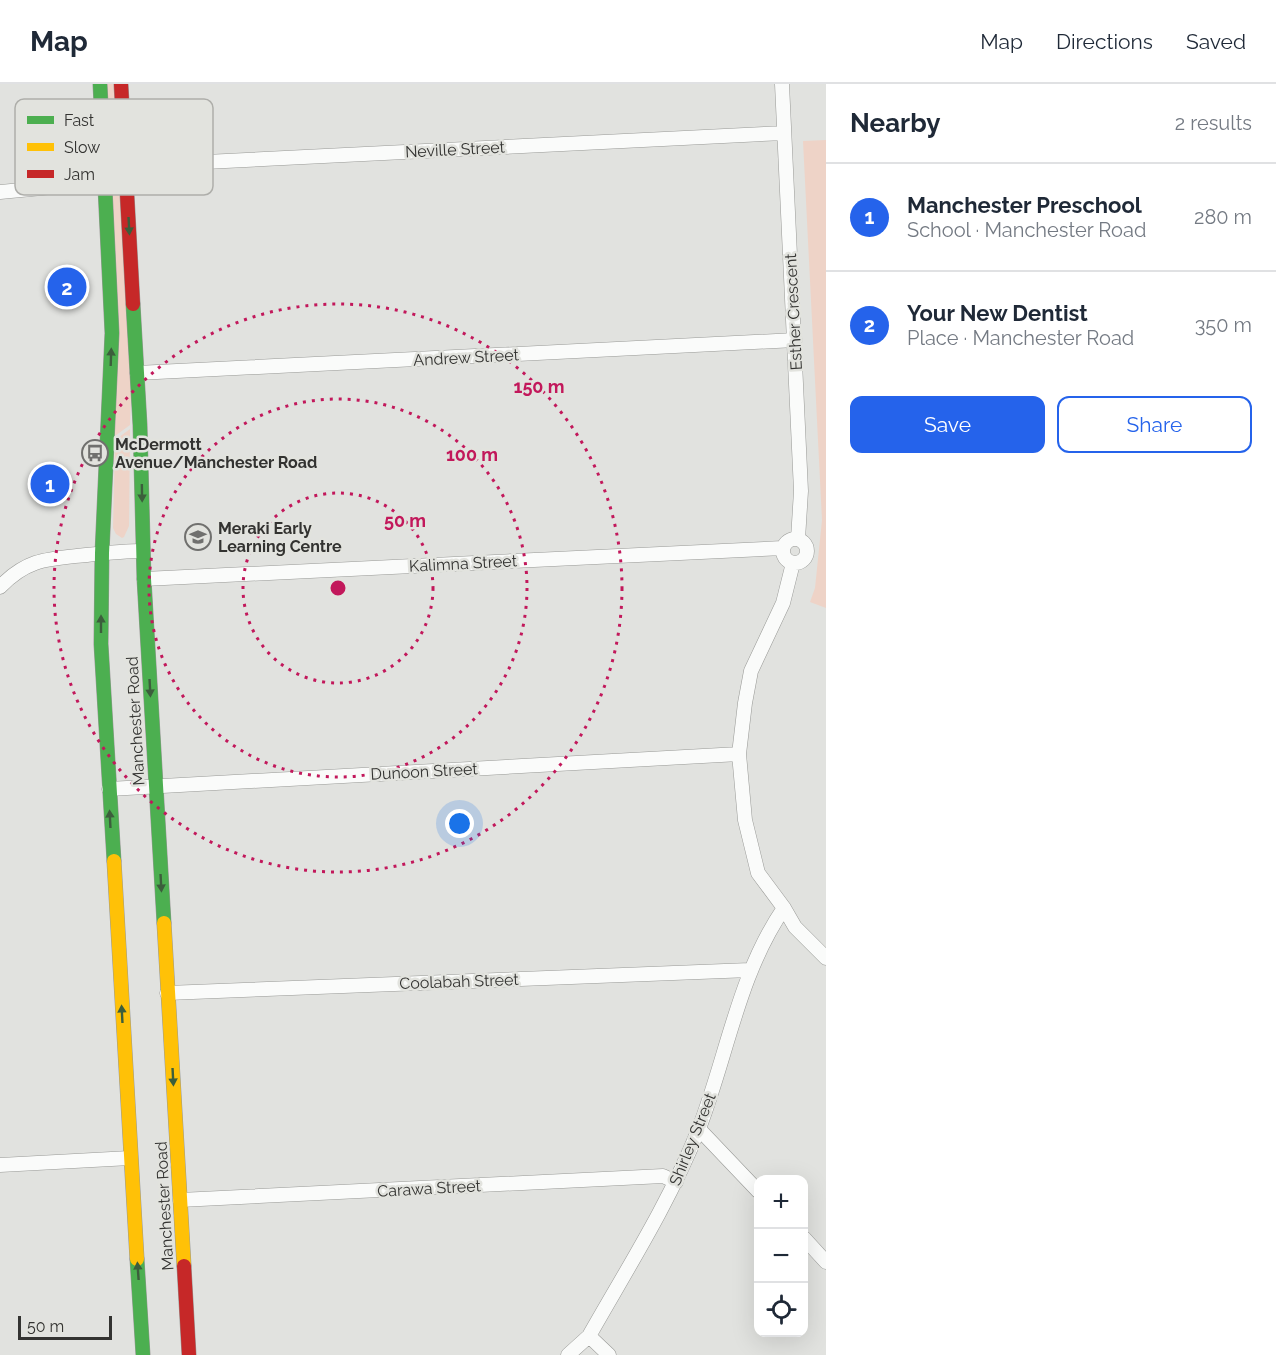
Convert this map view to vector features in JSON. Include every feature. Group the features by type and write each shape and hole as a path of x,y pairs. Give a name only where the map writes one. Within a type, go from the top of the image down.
{"main road":[{"name":"Manchester Road","path":"100,84 101,99"},
{"name":"Manchester Road","path":"121,84 122,99"},
{"name":"Manchester Road","path":"106,195 112,333 102,553 101,644 143,1355"},
{"name":"Manchester Road","path":"127,195 142,464 144,579 155,786 189,1355"}],"street":[{"name":"Esther Crescent","path":"782,84 801,491 798,539"},
{"name":"Neville Street","path":"213,162 784,133"},
{"path":"0,192 15,191"},
{"name":"Andrew Street","path":"137,373 795,340"},
{"path":"798,539 806,546 807,554 802,561 794,563 784,557 783,548 790,540 798,539"},
{"name":"Kalimna Street","path":"144,579 783,548"},
{"path":"0,587 9,577 28,565 48,558 143,550"},
{"path":"794,563 783,603 752,670 745,703 739,754 745,820 758,873 795,927 826,958"},
{"name":"Dunoon Street","path":"109,789 739,754"},
{"name":"Shirley Street","path":"568,1355 589,1336 676,1182 699,1129 750,970 767,934 784,908"},
{"name":"Coolabah Street","path":"167,993 750,970"},
{"path":"699,1129 754,1186"},
{"path":"0,1165 130,1158"},
{"name":"Carawa Street","path":"180,1200 663,1176 676,1182"},
{"path":"808,1242 826,1262"},
{"path":"589,1336 609,1355"}],"shaded area":[{"path":"107,84 115,84 116,99 107,99"},
{"path":"826,140 826,608 810,602 815,588 822,520 803,141"},
{"path":"110,195 121,195 131,397 130,425 115,436"},
{"path":"130,429 129,526 122,538 113,528 115,440"}],"traffic: fast":[{"path":"100,84 101,99"},
{"path":"105,195 112,333 102,553 101,644 114,861"},
{"path":"133,304 140,425 144,579 164,923"},
{"path":"137,1259 143,1355"}],"traffic: slow":[{"path":"114,861 137,1259"},
{"path":"164,923 184,1266"}],"traffic: jam":[{"path":"121,84 122,99"},
{"path":"127,195 133,304"},
{"path":"184,1266 189,1355"}],"place":[{"name":"Your New Dentist","path":"67,287"},
{"name":"McDermott Avenue/Manchester Road","path":"95,453"},
{"name":"Manchester Preschool","path":"50,484"},
{"name":"Meraki Early Learning Centre","path":"198,537"}]}
